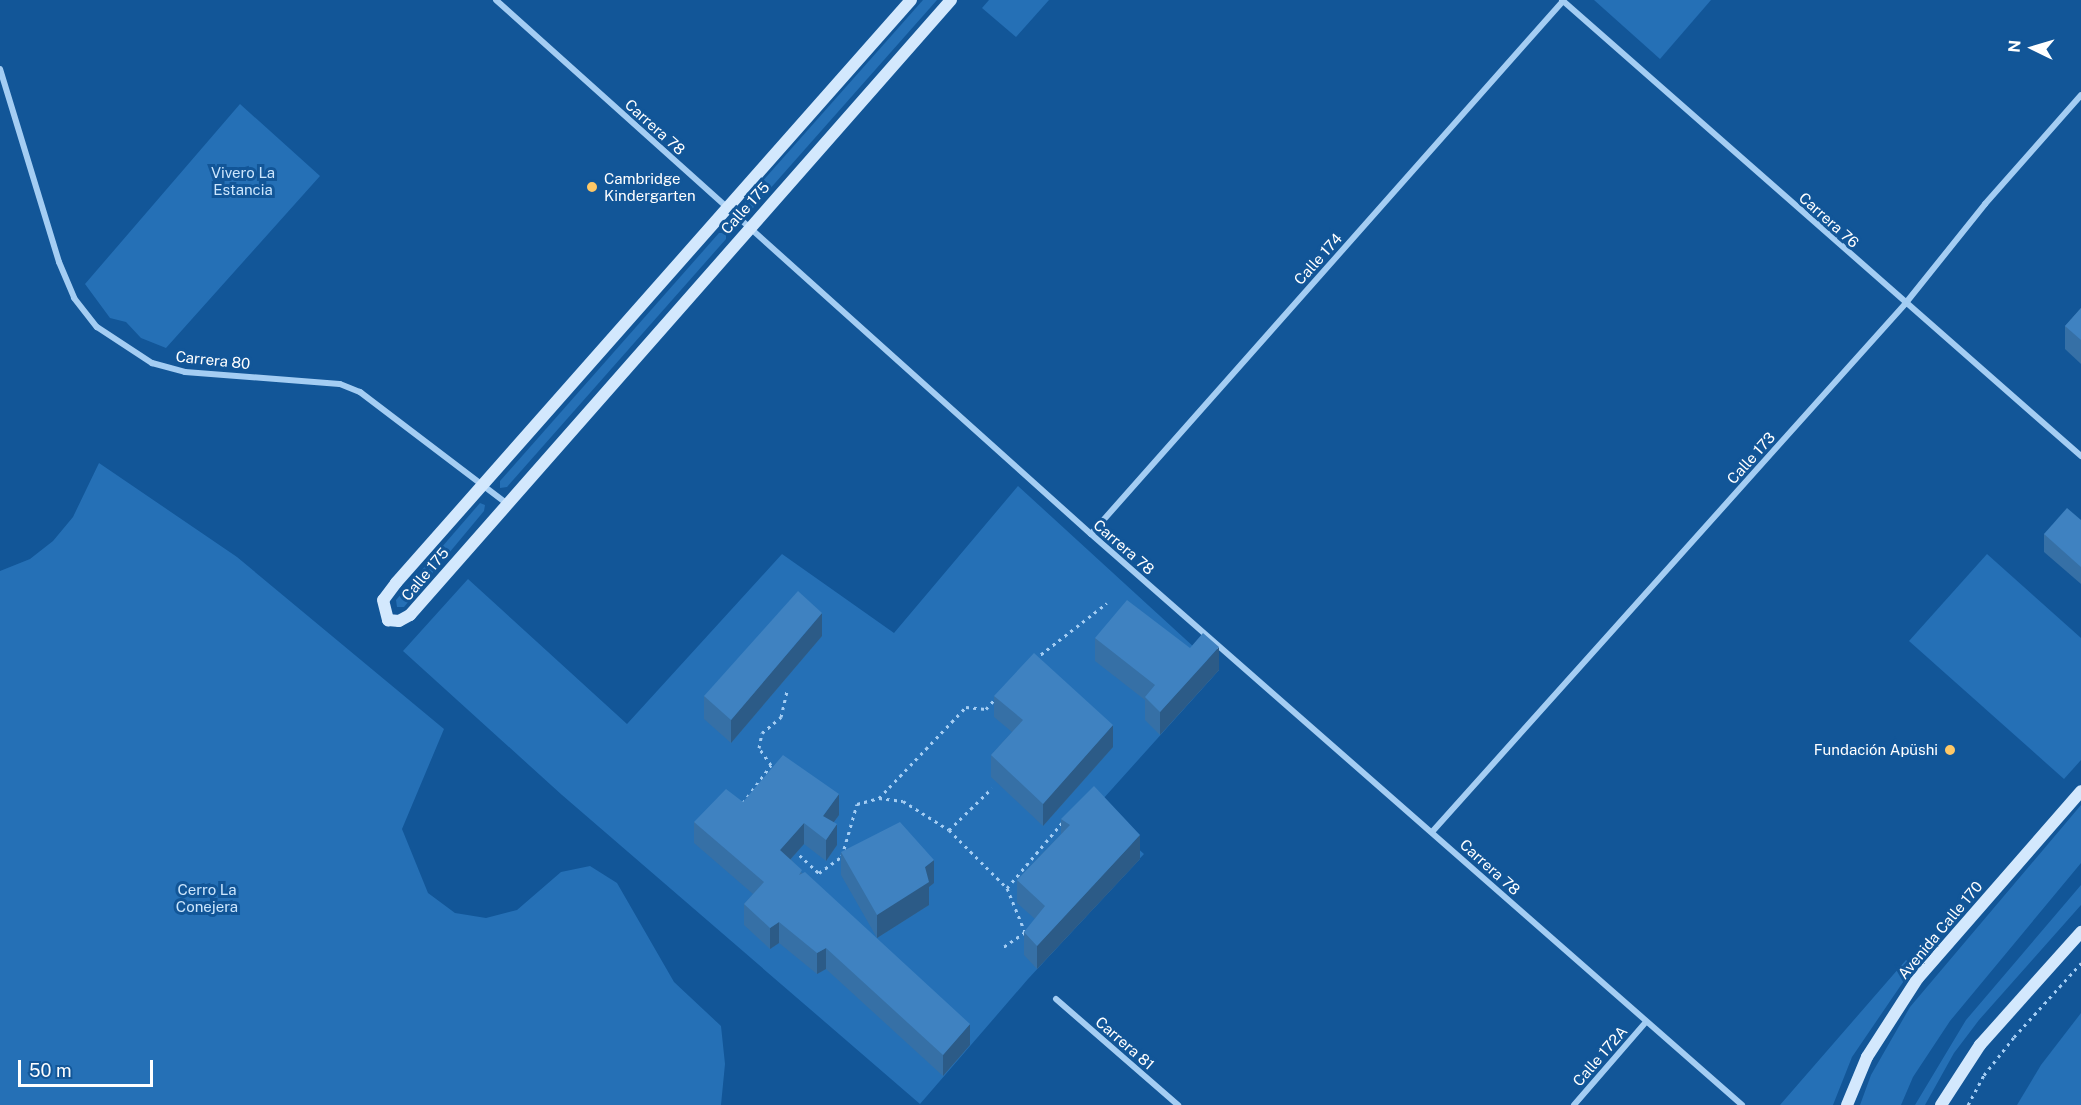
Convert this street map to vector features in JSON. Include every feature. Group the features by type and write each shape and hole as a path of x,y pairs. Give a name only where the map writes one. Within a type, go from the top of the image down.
{"street":[{"name":"Carrera 78","path":"496,0 1091,534 1432,832 1645,1023 1742,1105"},
{"name":"Calle 175","path":"911,0 480,485 387,594 382,607 388,620 399,621 410,615 505,502 951,0"},
{"name":"Carrera 76","path":"1562,0 1905,304 2081,456"},
{"name":"Calle 174","path":"1091,534 1562,0"},
{"name":"Carrera 80","path":"0,69 58,262 74,298 97,327 152,363 185,372 332,383 360,392 424,437 480,485 505,502"},
{"name":"Calle 173","path":"1432,832 1905,304 1985,204 2081,95"},
{"name":"Avenida Calle 170","path":"1847,1105 1867,1058 1918,978 2081,791"},
{"path":"1941,1105 1980,1045 2081,932"},
{"name":"Carrera 81","path":"1056,999 1178,1105"},
{"name":"Calle 172A","path":"1574,1105 1645,1023"}],"path":[{"path":"1034,660 1107,603"},
{"path":"751,810 742,802 771,765 759,748 762,733 781,717 787,691"},
{"path":"879,798 966,707 986,709 1002,692"},
{"path":"949,830 992,788"},
{"path":"785,841 819,873 842,856 857,804 879,798 903,801 949,830 1006,888 1024,932 1001,949"},
{"path":"1006,888 1066,819"},
{"path":"1968,1105 1984,1075 2014,1037 2081,963"}],"green space":[{"path":"923,0 937,0 753,208 746,208 745,201"},
{"path":"989,0 1049,0 1016,37 982,8"},
{"path":"1594,0 1711,0 1660,59"},
{"name":"Vivero La Estancia","path":"240,104 320,176 166,348 141,338 126,322 110,318 85,284"},
{"path":"719,233 726,233 726,239 507,487 500,488 500,481"},
{"name":"Cerro La Conejera","path":"99,463 237,557 444,729 402,829 428,893 455,913 486,918 517,910 561,872 590,866 617,883 674,982 721,1026 725,1064 721,1105 0,1105 0,571 30,559 53,541 73,517"},
{"path":"1018,486 1219,670 1094,809 1144,854 1028,979 920,1104 562,795 403,651 468,579 627,724 782,554 894,633"},
{"path":"480,503 485,505 484,511 404,607 397,607 396,600"},
{"path":"1987,554 2081,638 2081,760 2064,779 1909,641"},
{"path":"2081,805 2081,863 1950,1021 1913,1077 1901,1105 1860,1105 1871,1075 1910,1007"},
{"path":"2081,885 2081,905 1979,1020 1954,1053 1925,1105 1915,1105 1966,1020"},
{"path":"1906,960 1914,966 1852,1057 1833,1105 1780,1105"},
{"path":"2081,1013 2081,1105 2017,1105 2041,1065"}],"building":[{"path":"2081,308 2081,340 2065,326"},
{"path":"2067,508 2081,520 2081,567 2044,534"},
{"path":"798,591 822,613 731,720 704,696"},
{"path":"1127,600 1190,648 1203,633 1219,647 1160,712 1145,697 1155,685 1095,638"},
{"path":"1034,653 1113,725 1043,804 991,755 1023,720 994,696"},
{"path":"783,755 839,794 823,816 837,824 826,840 804,823 780,850 802,870 799,875 805,872 970,1024 943,1055 826,948 817,953 779,922 770,928 744,904 764,882 694,822 726,789 743,802"},
{"path":"1094,786 1140,835 1037,946 1024,932 1045,906 1017,880 1070,825 1061,819"},
{"path":"900,822 934,860 925,867 929,882 877,915 841,852"}],"place":[{"name":"Cambridge Kindergarten","path":"592,187"},
{"name":"Fundación Apüshi","path":"1950,750"}]}
